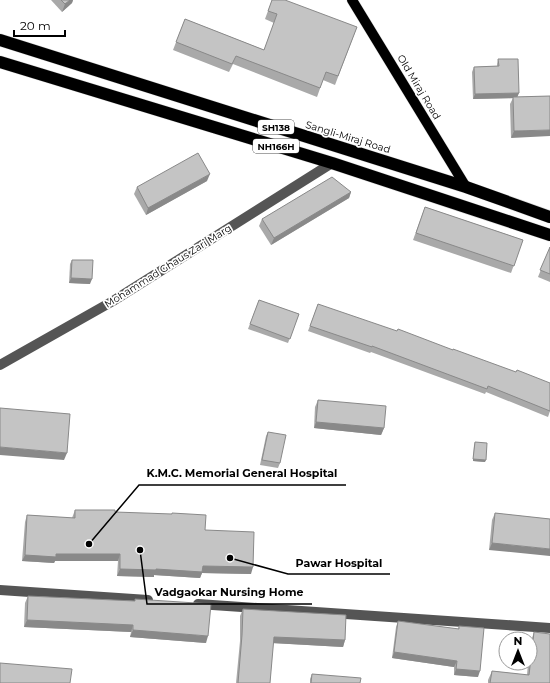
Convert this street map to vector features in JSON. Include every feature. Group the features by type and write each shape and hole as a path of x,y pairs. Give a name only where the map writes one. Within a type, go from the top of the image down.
{"highway":[{"name":"Sangli-Miraj Road","path":"0,40 466,187 550,217"},
{"name":"NH166H","path":"0,62 332,163 550,235"}],"main road":[{"name":"Old Miraj Road","path":"352,0 466,187"}],"street":[{"name":"Mohammad Ghaus Zari Marg","path":"0,365 112,301 332,163"},
{"path":"0,590 159,601"},
{"path":"191,603 550,628"}],"building":[{"path":"61,0 70,0 65,4"},
{"path":"272,0 285,0 357,27 338,76 326,72 320,88 236,56 232,64 176,42 185,19 264,50 277,14 268,11"},
{"path":"498,59 518,59 519,93 475,94 474,67 499,66"},
{"path":"550,96 550,130 514,131 513,97"},
{"path":"198,153 210,174 148,208 137,187"},
{"path":"332,177 351,192 274,238 262,219"},
{"path":"425,207 523,240 514,266 416,233"},
{"path":"550,247 550,274 540,270"},
{"path":"72,260 93,260 92,279 71,278"},
{"path":"259,300 299,314 290,339 250,324"},
{"path":"318,304 397,331 398,329 453,350 516,372 517,370 550,383 550,411 488,386 487,389 372,346 310,326"},
{"path":"318,400 386,406 384,428 316,422"},
{"path":"0,408 70,414 67,453 0,447"},
{"path":"268,432 286,435 280,463 262,460"},
{"path":"475,442 487,443 486,460 473,459"},
{"path":"75,510 115,510 115,512 206,515 205,530 254,532 253,567 203,566 202,572 156,569 120,569 120,554 56,554 56,557 25,555 27,515 75,518"},
{"path":"495,513 550,519 550,549 492,543"},
{"path":"28,596 135,601 135,599 211,604 208,636 133,630 133,625 27,620"},
{"path":"243,609 346,615 345,640 274,637 270,683 238,683"},
{"path":"398,621 459,629 459,626 484,628 480,671 456,669 457,661 394,652"},
{"path":"538,632 550,634 550,683 490,683 492,671 529,675 529,671 538,671"},
{"path":"0,663 72,669 70,683 0,683"},
{"path":"312,674 361,678 360,683 311,683"}],"place":[{"name":"K.M.C. Memorial General Hospital","path":"89,544"},
{"name":"Vadgaokar Nursing Home","path":"140,550"},
{"name":"Pawar Hospital","path":"230,558"}]}
